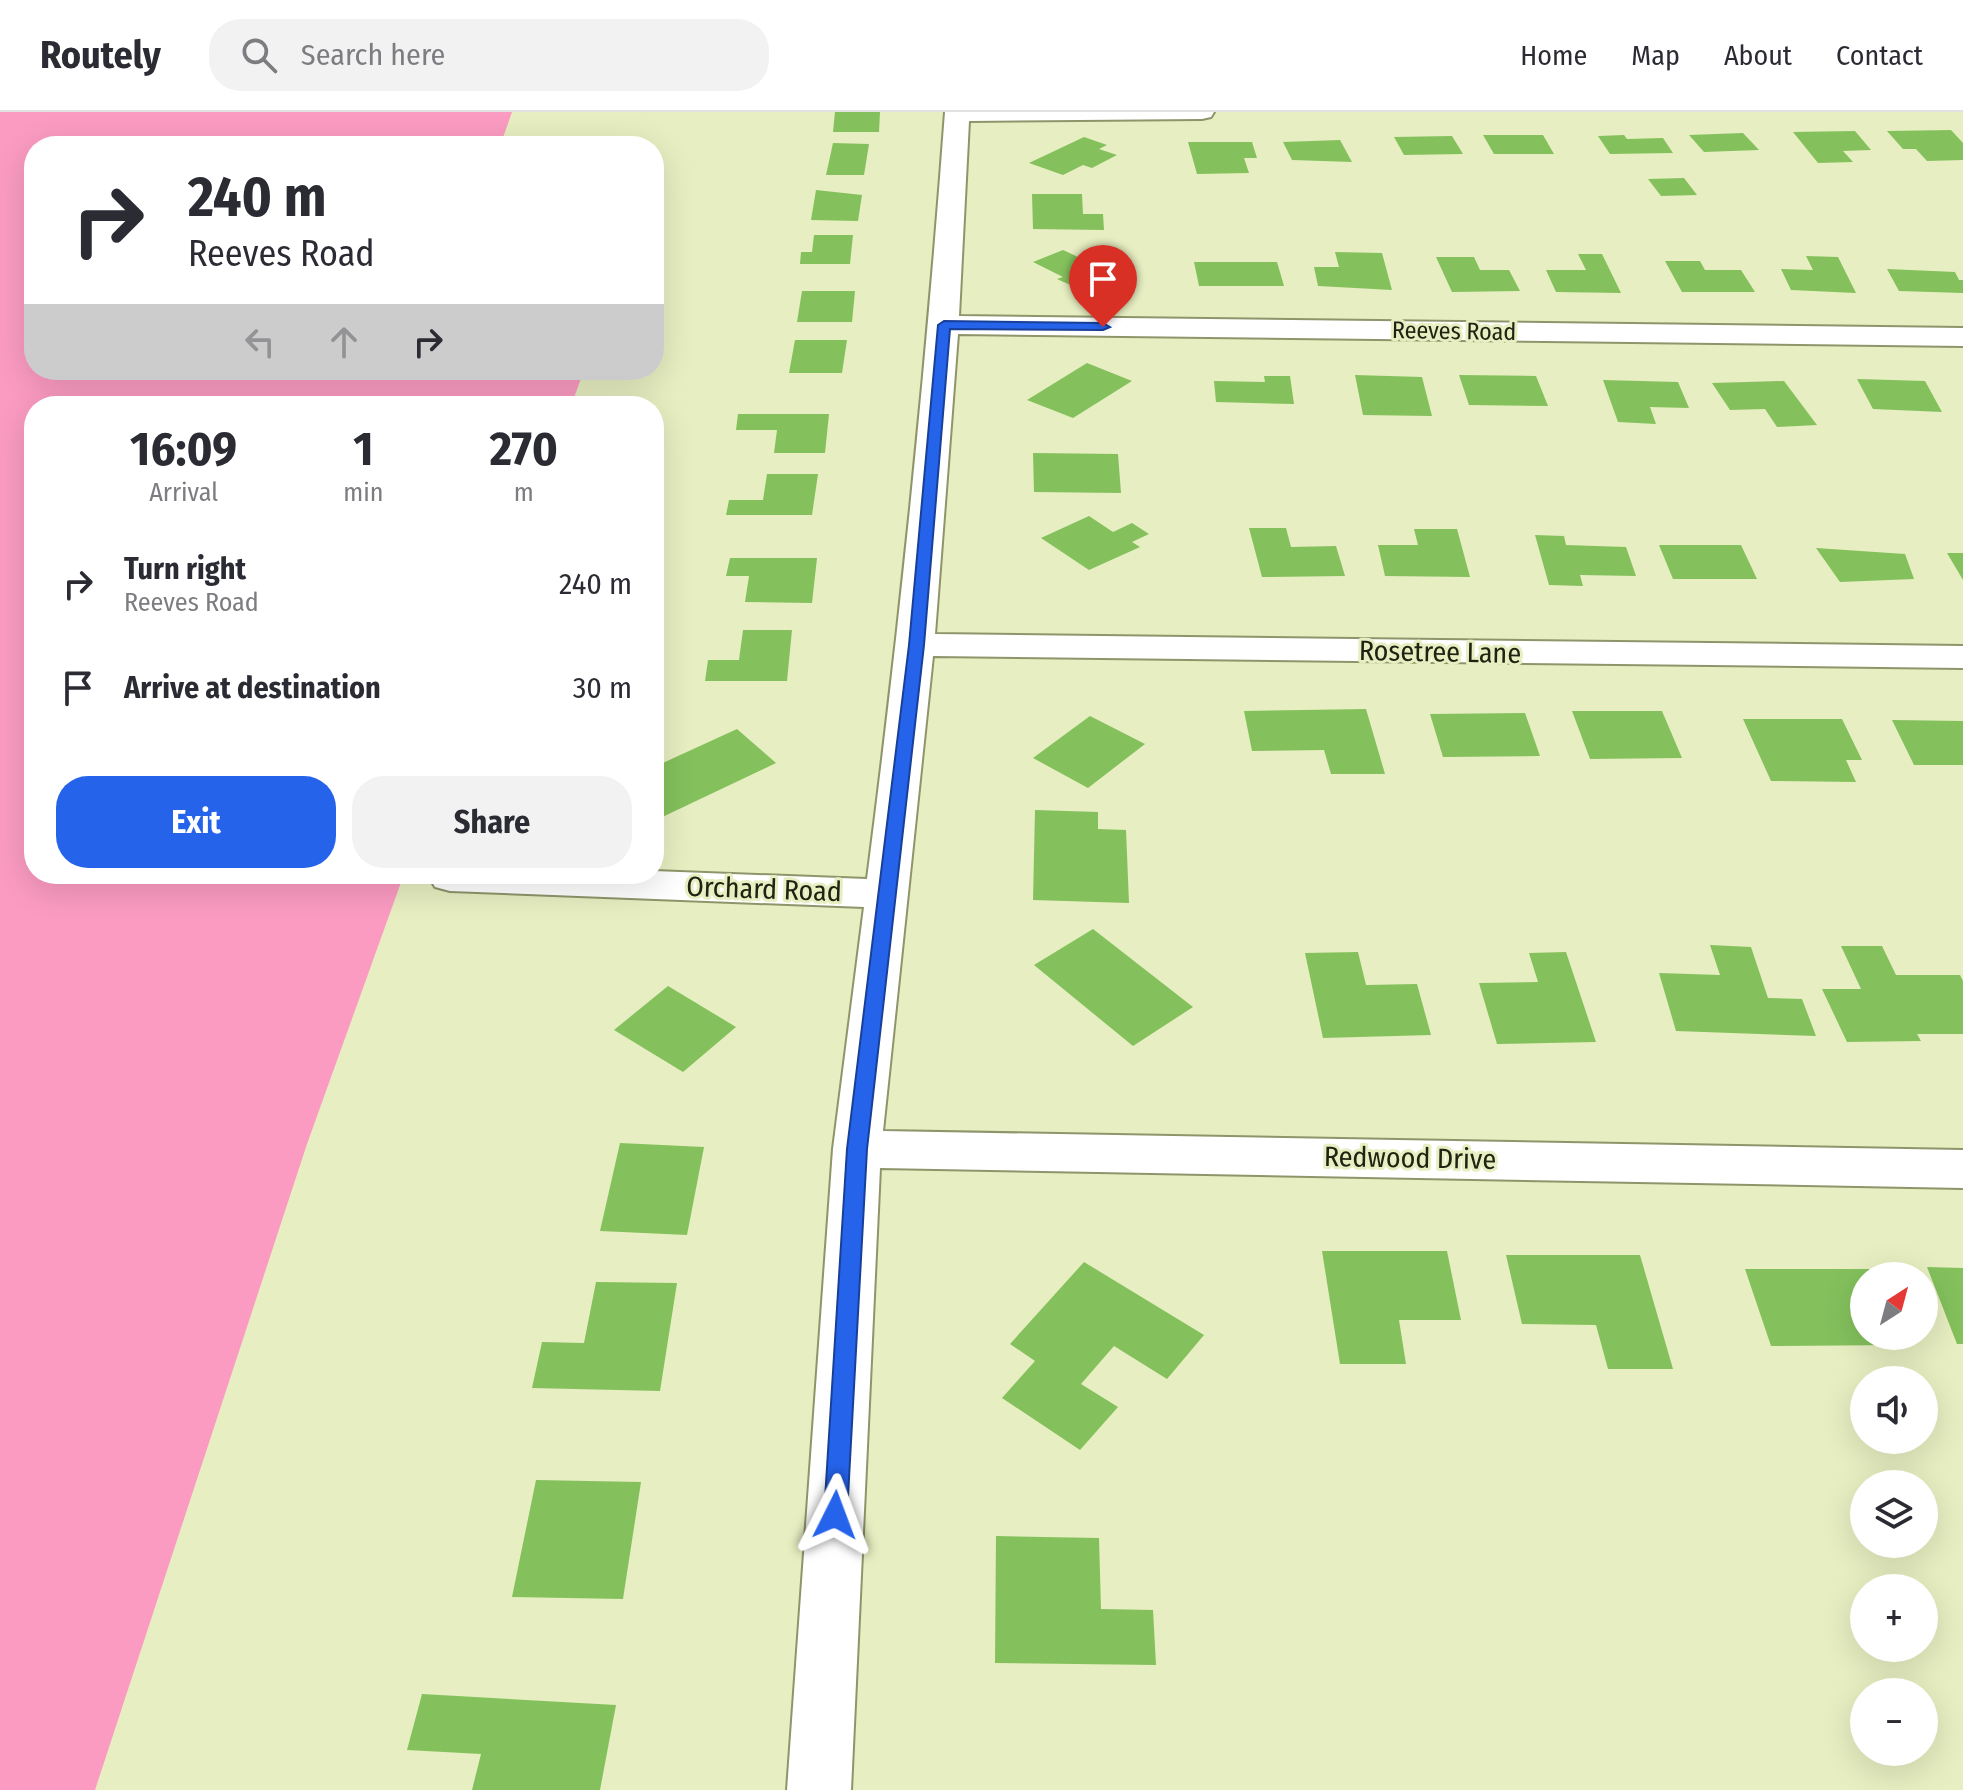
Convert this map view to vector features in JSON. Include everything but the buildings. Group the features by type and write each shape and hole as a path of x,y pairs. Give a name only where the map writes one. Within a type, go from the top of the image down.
{"street":[{"path":"819,1790 857,1149 916,645 944,325 957,113 1202,112"},
{"name":"Reeves Road","path":"944,325 1963,337"},
{"name":"Rosetree Lane","path":"916,645 1963,657"},
{"name":"Orchard Road","path":"630,884 887,894"},
{"name":"Redwood Drive","path":"857,1149 1963,1169"}],"shaded area":[{"path":"0,112 512,112 504,136 24,136 24,380 580,380 575,396 24,396 24,884 400,884 307,1144 95,1790 0,1790"}],"route":[{"path":"835,1515 857,1149 916,645 944,325 1103,327"}]}
